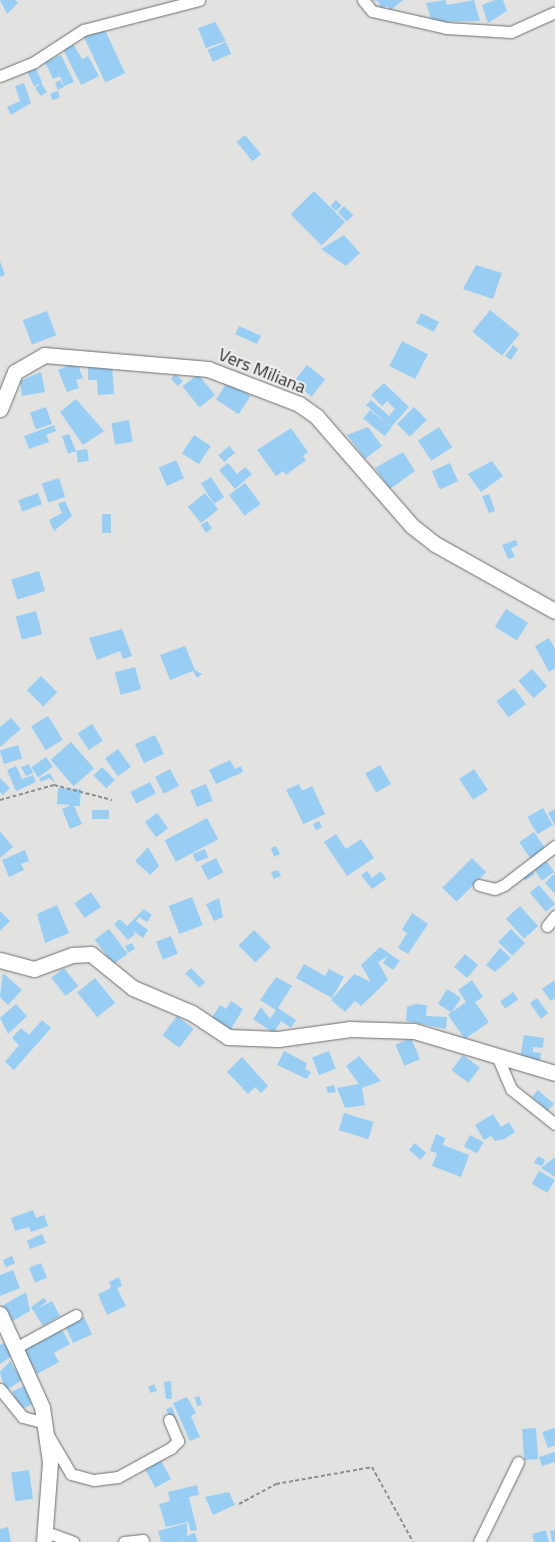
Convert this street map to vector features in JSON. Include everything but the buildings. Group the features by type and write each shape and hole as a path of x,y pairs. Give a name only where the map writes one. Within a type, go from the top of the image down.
{"main road":[{"name":"Vers Miliana","path":"0,409 15,372 44,356 208,368 299,404 316,416 412,526 435,544 555,611"},
{"path":"0,960 34,970 72,955 91,954 134,988 233,1038 393,1029 434,1035 498,1058 555,1073"},
{"path":"0,1314 17,1347 46,1428 50,1462 45,1537"}],"street":[{"path":"0,76 34,62 83,30 123,16 199,0"},
{"path":"363,0 372,11 446,28 511,32 555,12"},
{"path":"479,885 495,889 504,885 555,846"},
{"path":"548,926 555,916"},
{"path":"498,1058 511,1089 555,1124"},
{"path":"17,1347 76,1315"},
{"path":"0,1389 23,1417 46,1428 71,1474 94,1480 118,1477 171,1448 178,1441 169,1420"},
{"path":"479,1542 518,1462"},
{"path":"45,1537 73,1542"},
{"path":"124,1542 143,1540"}],"path":[{"path":"0,800 54,786 112,800"},
{"path":"238,1504 276,1484 372,1467 413,1542"}]}
